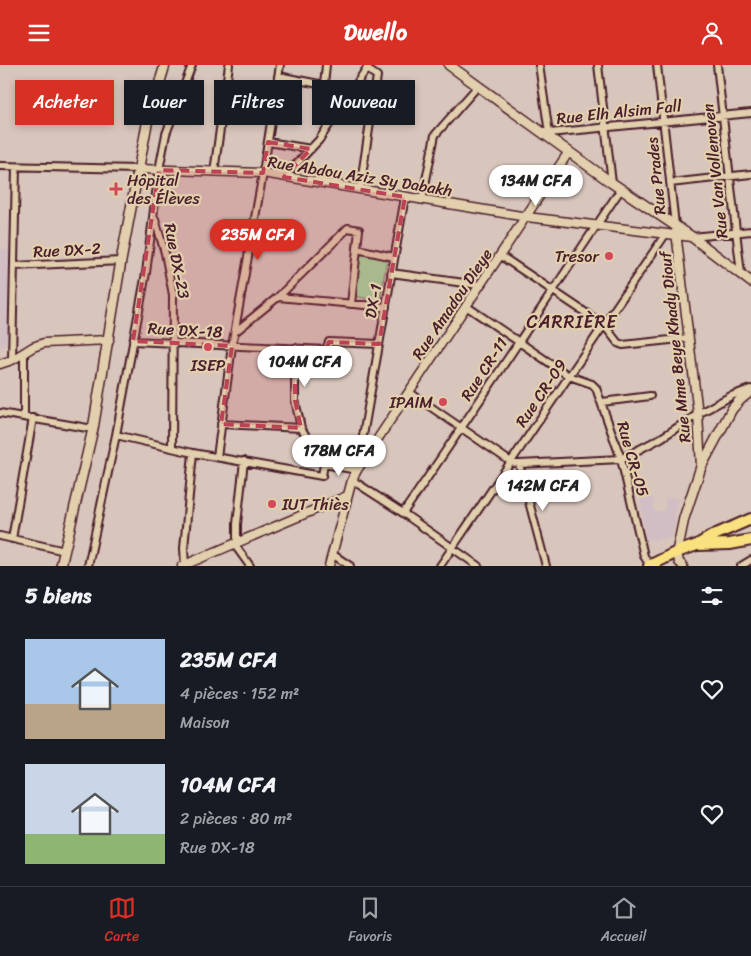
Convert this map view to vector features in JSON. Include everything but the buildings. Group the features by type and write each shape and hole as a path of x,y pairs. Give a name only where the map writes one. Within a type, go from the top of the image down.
{"highway":[{"path":"649,566 751,519"},
{"path":"697,545 730,544 751,539"}],"main road":[{"path":"61,566 93,429 121,261 147,124 165,65"},
{"path":"449,65 548,135 568,153 692,237 751,282"},
{"path":"677,552 684,518 701,467 732,409 751,390"}],"street":[{"path":"88,566 116,435 133,341 166,134 192,65"},
{"path":"227,80 229,65"},
{"path":"277,80 280,65"},
{"path":"324,80 326,65"},
{"path":"539,65 548,135"},
{"path":"598,65 612,183"},
{"name":"Rue Prades","path":"657,65 675,225"},
{"name":"Rue Van Vollenoven","path":"717,65 741,274"},
{"path":"359,80 368,67 376,76 360,189"},
{"path":"278,76 312,83"},
{"path":"422,200 436,135 478,86"},
{"name":"Rue Elh Alsim Fall","path":"548,135 606,127 751,113"},
{"path":"214,172 220,125"},
{"path":"217,457 232,345 270,125"},
{"path":"284,177 319,140 329,125"},
{"path":"268,142 311,149"},
{"name":"Rue Amadou Dieye","path":"329,566 352,481 357,470 568,153"},
{"path":"0,166 138,169"},
{"path":"12,361 16,167"},
{"name":"Rue Abdou Aziz Sy Dabakh","path":"138,169 263,173 527,217 692,237"},
{"path":"670,183 751,174"},
{"name":"Rue CR-11","path":"403,513 462,429 621,189"},
{"name":"DX-1","path":"357,470 405,197"},
{"name":"Rue DX-23","path":"154,215 173,295 172,448"},
{"name":"Rue Mme Beye Khady Diouf","path":"675,225 698,414 701,467"},
{"path":"235,332 278,297 348,228 359,230 351,304"},
{"path":"692,237 751,231"},
{"name":"Rue CR-09","path":"440,566 665,235"},
{"path":"357,249 394,257"},
{"path":"501,256 604,325 618,343 623,345 689,339"},
{"name":"Rue DX-2","path":"14,266 121,261"},
{"path":"392,273 479,285"},
{"path":"278,297 386,307"},
{"name":"Rue CR-05","path":"466,306 569,376 592,384 596,388 621,459 644,556 649,566"},
{"path":"0,364 12,361 44,343 109,340"},
{"name":"Rue DX-18","path":"133,341 326,350 328,342 379,344"},
{"path":"116,435 193,453 322,476 324,463 301,428 294,386 295,349"},
{"path":"24,353 24,417"},
{"path":"409,392 462,429 511,461 519,464 621,459 661,438 698,414 731,396 751,390"},
{"path":"602,402 650,397"},
{"path":"0,413 93,429"},
{"path":"12,539 33,418"},
{"path":"222,424 301,428"},
{"path":"193,453 184,566 348,496"},
{"path":"244,461 237,524 237,548 250,566"},
{"path":"324,463 357,470"},
{"path":"519,464 546,566"},
{"path":"352,481 403,513 478,566"},
{"path":"0,536 65,551"},
{"path":"677,552 682,566"},
{"path":"332,554 350,566"},
{"path":"741,566 751,561"}],"highlighted area":[{"path":"268,142 311,149 284,177 405,197 379,344 329,342 326,350 295,348 295,400 301,428 221,424 232,346 133,341 159,170 263,173"}],"shaded area":[{"path":"0,249 9,249 9,289 6,343 0,349"},
{"path":"653,497 654,511 664,511 666,497 679,498 675,507 675,522 671,538 646,540 640,498"}],"green space":[{"path":"361,253 387,258 380,301 354,296"}],"place":[{"name":"Hôpital des Élèves","path":"116,189"},
{"name":"Tresor","path":"609,256"},
{"name":"ISEP","path":"208,347"},
{"name":"IPAIM","path":"443,402"},
{"name":"IUT Thiès","path":"272,504"}],"district":[{"name":"CARRIÈRE","path":"572,322"}]}
